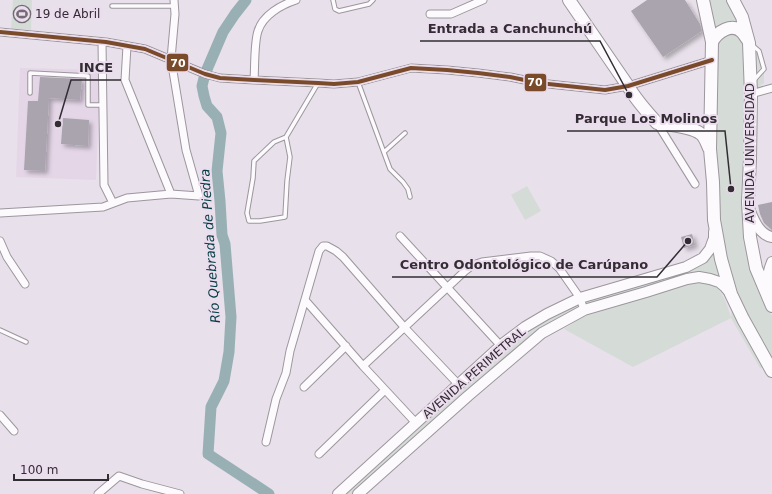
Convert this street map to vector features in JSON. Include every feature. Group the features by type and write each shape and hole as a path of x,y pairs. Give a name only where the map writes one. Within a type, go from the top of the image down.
{"highway":[{"path":"569,0 642,106 657,123 692,129 701,134 710,149"},
{"path":"703,0 712,42 710,149 714,220 721,259 731,294 743,319 772,370"},
{"name":"AVENIDA UNIVERSIDAD","path":"733,0 742,17 749,43 751,89 748,205 750,237 756,268 772,306"},
{"path":"712,42 717,34 725,29 735,28 742,31 749,43"}],"main road":[{"path":"748,205 759,229 768,236 772,237"},
{"name":"AVENIDA PERIMETRAL","path":"338,494 458,384 501,346 525,328 547,314 580,298 686,267 703,258 710,249 714,238 714,220"},
{"path":"767,294 766,283 771,268"},
{"name":"AVENIDA PERIMETRAL","path":"358,494 542,333 584,310 687,279 699,277 719,282 731,294"},
{"path":"417,422 428,432"}],"street":[{"path":"254,80 258,30 264,20 273,12 285,4 296,0"},
{"path":"430,14 451,14 483,0"},
{"path":"0,213 103,208 127,198 171,194 199,196 186,150 171,59 175,14 174,3"},
{"path":"0,32 102,42 145,49 206,74 220,78 334,84 358,82 411,68 478,73 539,83 606,90 628,86 712,60"},
{"path":"102,42 104,185 113,204"},
{"path":"127,46 125,80 171,194"},
{"path":"751,89 772,88"},
{"path":"657,123 695,184"},
{"path":"400,236 501,346"},
{"path":"0,242 7,257 25,284"},
{"path":"266,442 276,399 286,373 290,351 319,251 323,246 327,246 343,257 405,328 458,384"},
{"path":"363,366 465,271 473,265 482,262 531,256 540,256 551,261 559,268 580,298 584,310"},
{"path":"305,300 385,390 417,422"},
{"path":"304,387 346,346"},
{"path":"319,454 385,390"},
{"path":"0,415 14,431"},
{"path":"98,494 119,476 180,494"}],"lane":[{"path":"333,0 335,10 339,12 369,4 373,0"},
{"path":"112,6 174,3"},
{"path":"30,93 30,73 88,76 88,105 103,105"},
{"path":"358,82 390,169 403,182 408,189 410,197"},
{"path":"286,137 290,157 285,217 260,221 249,221 247,213 253,178 254,161 274,142 286,137 318,83"},
{"path":"384,152 405,133"},
{"path":"0,330 26,342"}],"shaded area":[{"name":"19 de Abril","path":"13,0 32,0 31,30 11,29"},
{"path":"705,0 731,0 741,25 733,22 726,22 715,31"},
{"path":"729,30 743,39 745,96 745,183 766,306 772,316 772,359 736,293 720,235 714,150 718,36"},
{"path":"753,48 759,51 764,69 764,83 754,90"},
{"path":"20,68 100,70 96,180 16,177"},
{"path":"527,186 541,211 525,220 511,195"},
{"path":"714,238 724,283 703,274 584,310 542,333 358,494 338,494 505,342 547,314 703,258"},
{"path":"695,283 708,283 717,288 726,302 731,317 732,308 764,367 760,368 731,318 633,367 564,329 583,317"}],"building":[{"path":"647,0 685,0 700,24 702,31 663,57 631,11"},
{"path":"40,77 82,79 80,100 49,98 45,171 24,170 28,101 38,101"},
{"path":"63,118 89,120 88,146 61,144"},
{"path":"772,202 772,230 764,223 758,205"},
{"path":"692,234 695,245 684,248 681,237"}],"waterway":[{"name":"Río Quebrada de Piedra","path":"246,0 223,32 205,74 202,86 207,106 217,117 221,133 217,171 231,317 229,352 224,381 211,407 208,454 269,494"}],"transit line":[{"name":"70","path":"0,32 106,42 145,49 205,74 220,78 334,84 358,82 411,68 478,73 510,77 539,83 605,90 628,86 712,60"}],"place":[{"name":"19 de Abril","path":"22,14"},
{"name":"Entrada a Canchunchú","path":"629,95"},
{"name":"INCE","path":"58,124"},
{"name":"Parque Los Molinos","path":"731,189"},
{"name":"Centro Odontológico de Carúpano","path":"688,241"}]}
